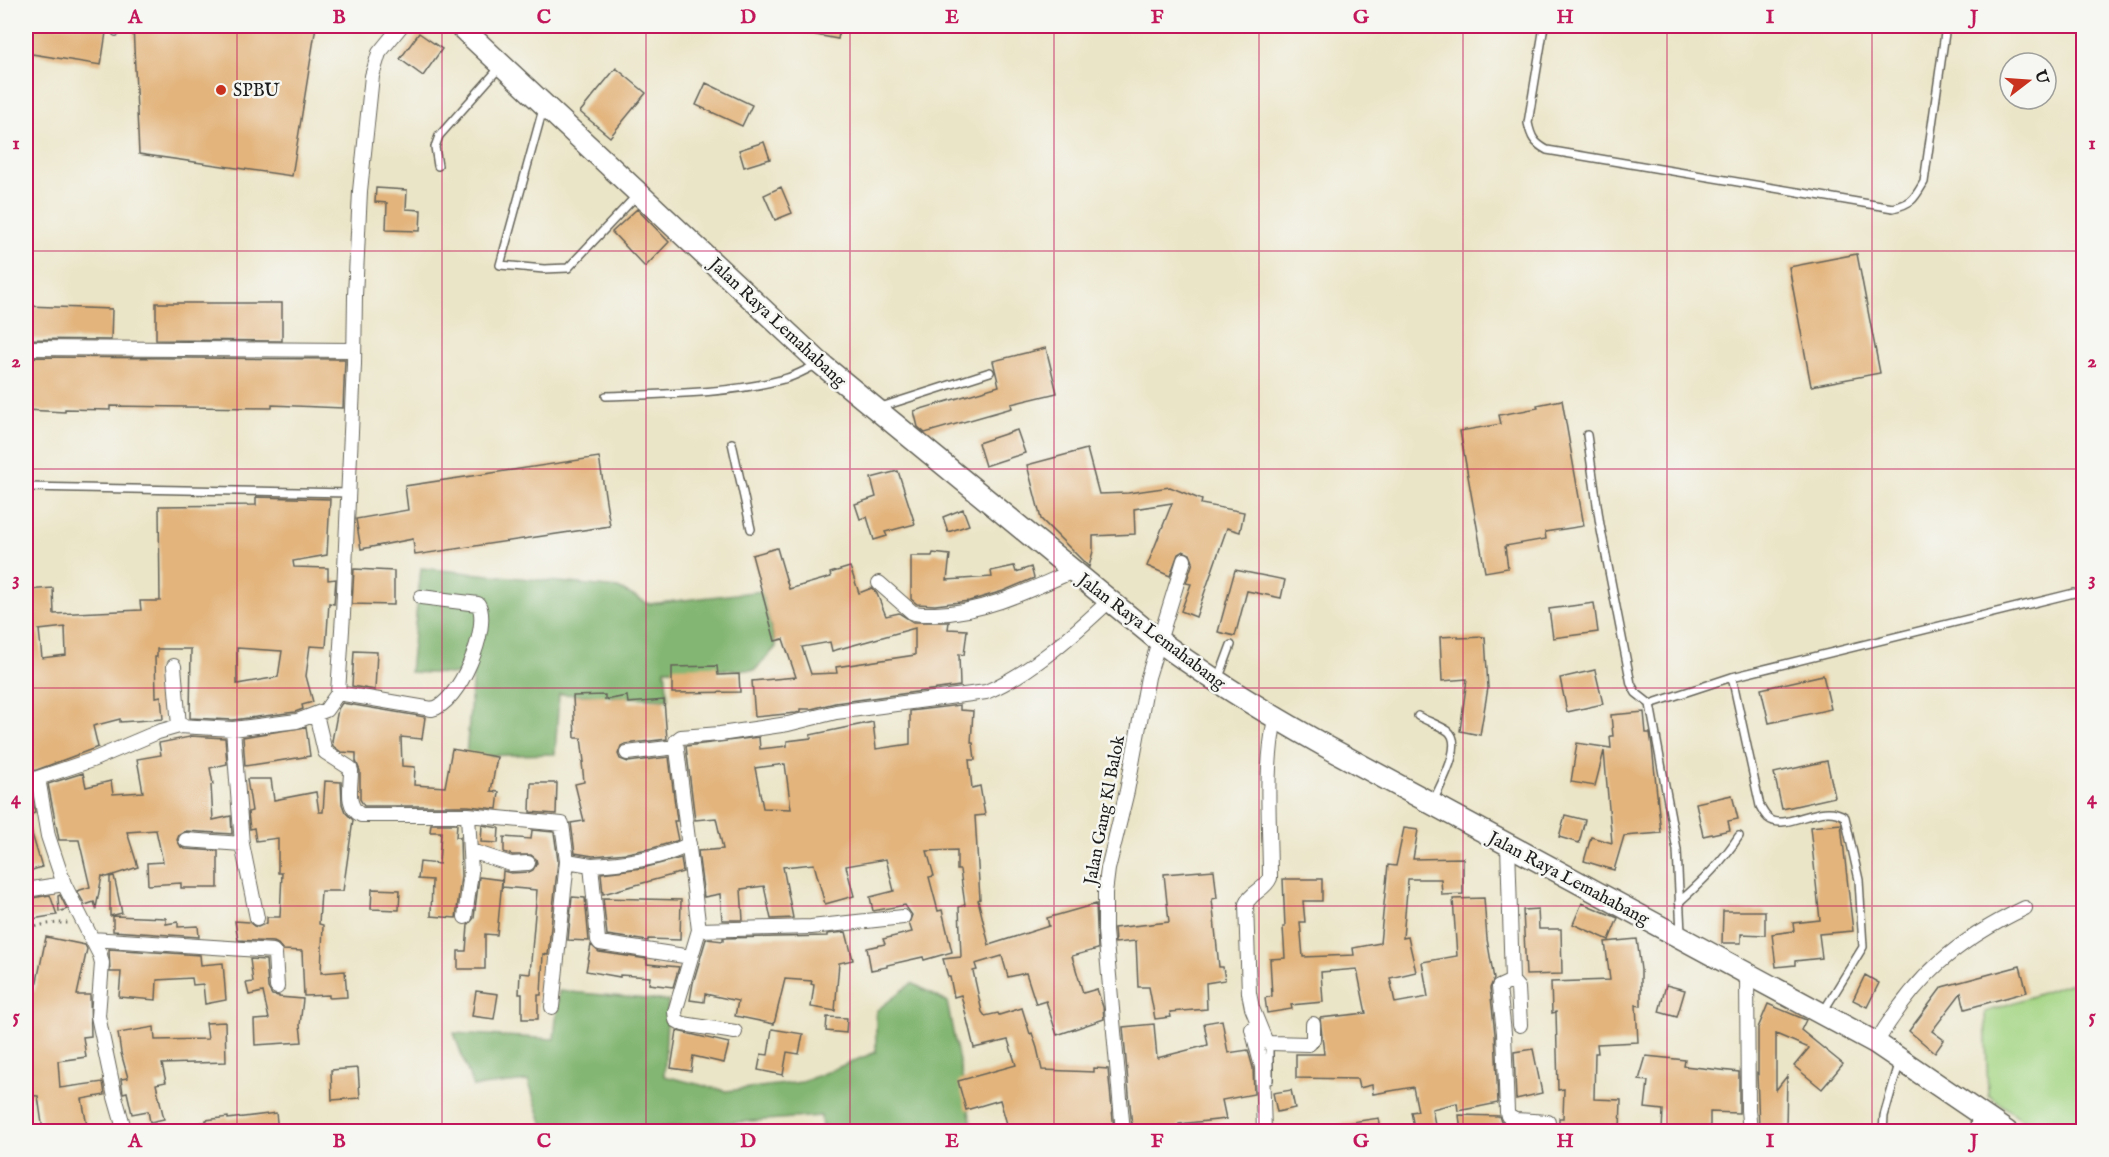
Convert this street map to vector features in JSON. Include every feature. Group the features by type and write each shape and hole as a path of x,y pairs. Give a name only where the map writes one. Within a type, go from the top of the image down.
{"main road":[{"name":"Jalan Raya Lemahabang","path":"460,26 820,363 1109,601 1217,683 1275,719 1432,805 1876,1043 1900,1058 1975,1121 2007,1131"}],"street":[{"path":"125,1131 115,1097 98,1016 102,963 100,955 64,884 32,779 92,760 158,732 179,726 233,729 297,721 326,710 338,693 349,493 360,191 372,76 380,53 401,26"},
{"path":"26,348 354,350"},
{"name":"Jalan Gang Kl Balok","path":"1123,1131 1105,932 1105,893 1108,869 1127,791 1144,694 1184,560"},
{"path":"879,583 912,612 940,614 974,609 1030,590 1073,571"},
{"path":"338,693 432,709 440,708 446,702 468,669 483,620 482,610 478,604 470,602 420,597"},
{"path":"735,1032 683,1024 676,1020 675,1012 699,930 676,741 681,737 788,724 836,712 986,692 1006,683 1060,644 1109,601"},
{"path":"174,666 179,726"},
{"path":"316,714 325,752 350,768 350,802 357,813 369,817 468,815 562,824 567,861 552,1007"},
{"path":"1275,719 1269,766 1270,878 1267,884 1249,898 1246,904 1249,993 1252,1008 1265,1040 1269,1043 1309,1044 1313,1039 1313,1024"},
{"path":"233,729 242,844 257,918"},
{"path":"627,753 676,747"},
{"path":"465,917 471,872 468,815"},
{"path":"186,840 242,844"},
{"path":"567,861 591,866 607,865 670,853 689,844"},
{"path":"1508,845 1512,981 1518,988 1520,1025"},
{"path":"471,851 511,864 528,863"},
{"path":"591,866 600,943 691,957"},
{"path":"26,890 64,884"},
{"path":"1876,1043 1893,1014 1938,962 1984,928 2025,908"},
{"path":"699,930 811,927 903,917"},
{"path":"92,939 273,951 277,987"},
{"path":"1247,964 1242,972 1243,1006 1261,1060 1264,1131"},
{"path":"1747,974 1750,1131"},
{"path":"1512,981 1499,987 1504,1033 1507,1112 1508,1116 1515,1120 1548,1122 1548,1131"}],"lane":[{"path":"1544,26 1528,123 1530,135 1536,144 1547,150 1893,208 1914,200 1924,182 1946,26"},
{"path":"438,166 435,147 439,136 503,64"},
{"path":"544,104 500,265 564,270 568,268 639,193"},
{"path":"606,396 683,393 754,386 786,379 820,363"},
{"path":"875,409 990,372"},
{"path":"1587,435 1600,525 1631,684 1636,693 1650,704 1677,850 1681,939"},
{"path":"732,443 752,529"},
{"path":"26,488 349,493"},
{"path":"1650,704 1732,677 2074,593 2084,596"},
{"path":"1217,683 1232,645"},
{"path":"1732,677 1760,806 1768,818 1783,822 1831,810 1845,817 1859,880 1863,947 1822,1014"},
{"path":"1418,716 1449,732 1455,744 1432,805"},
{"path":"1679,902 1718,866 1739,836"},
{"path":"1269,1043 1269,1080"},
{"path":"1883,1131 1884,1116 1900,1058"}],"path":[{"path":"26,933 28,929 39,926 83,922"}],"green space":[{"path":"421,568 618,588 649,604 762,591 776,647 755,670 665,669 668,699 559,694 555,754 466,756 473,675 410,672"},
{"path":"2083,979 2083,1131 2039,1131 1988,1095 1985,1012"},
{"path":"912,983 947,1002 973,1131 822,1131 821,1116 641,1131 545,1131 528,1081 473,1087 454,1033 554,1039 559,991 668,1001 664,1076 726,1091 802,1082 876,1052 876,1011"}],"building":[{"path":"26,26 107,26 101,65 26,53"},
{"name":"SPBU","path":"133,26 316,26 292,176 139,154"},
{"path":"800,26 840,26 838,39 800,32"},
{"path":"419,33 442,49 423,76 400,59"},
{"path":"616,68 646,93 610,137 580,112"},
{"path":"706,83 752,105 742,126 696,105"},
{"path":"764,142 770,159 744,167 739,150"},
{"path":"781,187 792,213 775,220 764,195"},
{"path":"376,188 407,190 406,209 421,210 420,231 386,230 387,203 375,202"},
{"path":"637,209 669,242 645,267 612,232"},
{"path":"1857,254 1880,373 1811,386 1789,267"},
{"path":"156,303 282,303 282,341 156,340"},
{"path":"26,306 112,309 111,340 26,339"},
{"path":"1046,348 1057,393 1011,404 1012,408 925,433 918,427 914,411 999,386 993,361"},
{"path":"28,357 345,359 343,408 272,405 272,408 110,406 110,410 65,409 65,412 26,410"},
{"path":"1562,400 1584,526 1545,532 1546,539 1505,546 1508,568 1485,572 1460,431 1501,424 1499,415 1538,408 1537,405"},
{"path":"1017,430 1025,453 985,466 978,443"},
{"path":"1087,449 1099,494 1128,493 1170,487 1202,500 1201,504 1244,512 1240,532 1227,528 1196,617 1181,611 1191,584 1186,583 1193,562 1190,554 1183,551 1178,554 1170,576 1147,566 1172,503 1134,509 1135,534 1093,536 1093,551 1089,567 1041,519 1027,465"},
{"path":"599,457 610,526 415,555 413,539 361,549 356,519 408,510 405,486"},
{"path":"898,471 915,524 885,532 887,536 874,540 867,517 860,519 855,504 876,497 871,478"},
{"path":"256,497 330,499 327,555 293,561 294,567 328,568 328,580 336,579 334,604 329,603 326,647 310,646 306,676 313,702 302,705 303,709 295,712 233,720 190,718 191,649 157,649 157,657 155,657 156,697 161,696 163,719 120,722 120,719 93,726 98,747 31,772 29,780 35,813 26,816 26,751 29,750 26,733 26,590 53,588 54,614 141,610 140,601 160,601 159,506 256,505","holes":["65,627 66,655 42,658 39,630","237,648 282,651 278,677 237,684"]},
{"path":"963,509 969,525 948,532 943,517"},
{"path":"777,548 789,589 831,577 830,573 850,567 859,593 872,588 886,616 899,613 913,622 949,622 948,629 967,630 964,655 959,654 960,686 835,703 811,709 800,709 800,712 796,713 755,717 752,681 796,677 783,639 775,641 752,555","holes":["915,628 915,655 836,667 837,673 811,674 802,647 830,642 832,651"]},
{"path":"933,553 950,555 947,580 992,577 991,571 1014,566 1016,572 1031,567 1034,578 1003,591 969,601 935,605 917,604 911,599 911,556 932,556"},
{"path":"354,569 394,571 394,605 352,604"},
{"path":"1235,570 1285,580 1281,598 1247,591 1235,636 1218,632"},
{"path":"1594,603 1598,632 1553,638 1549,609"},
{"path":"1458,636 1458,638 1485,637 1488,688 1480,735 1460,731 1467,679 1442,681 1440,637"},
{"path":"354,651 377,652 375,690 352,686"},
{"path":"717,666 718,675 739,674 740,692 672,693 672,667"},
{"path":"1595,670 1603,704 1567,712 1560,678"},
{"path":"1823,675 1831,709 1769,723 1761,689"},
{"path":"605,695 605,700 627,696 628,703 664,700 667,739 625,744 621,746 618,754 620,759 628,762 669,757 677,821 674,821 678,840 676,841 627,853 593,856 575,853 571,823 584,821 575,784 584,782 582,762 584,762 581,738 575,738 573,696"},
{"path":"342,703 425,717 422,739 401,737 402,766 415,767 414,785 445,787 452,749 497,757 491,791 499,792 497,809 468,806 364,806 360,799 360,771 356,753 341,752 333,746 338,709"},
{"path":"960,705 960,710 973,711 971,743 973,743 975,760 969,760 972,788 980,786 985,815 975,816 980,899 978,900 989,945 1049,926 1047,918 1096,904 1098,949 1072,956 1083,993 1097,989 1104,1019 1057,1035 1046,1001 1036,1004 1026,973 1008,977 1002,956 975,964 977,970 973,971 982,1012 985,1016 998,1013 999,1015 1022,1008 1037,1048 1042,1070 1094,1072 1094,1068 1108,1069 1114,1130 1009,1131 1000,1100 966,1110 958,1081 1016,1065 1008,1040 974,1048 961,995 954,997 943,959 961,957 959,907 965,905 960,870 957,870 957,850 927,851 934,876 929,877 938,911 942,910 952,952 871,970 867,948 885,944 883,939 912,932 909,923 912,915 905,905 873,911 870,897 894,891 886,859 846,866 854,896 825,904 814,864 783,867 793,918 771,919 764,886 741,889 743,920 722,920 720,894 704,897 698,851 723,849 716,818 695,820 686,746 759,737 760,749 787,746 787,741 811,738 810,735 873,722 876,749 910,744 910,711","holes":["785,764 791,809 763,808 755,768"]},
{"path":"1644,712 1646,733 1650,733 1652,746 1661,833 1624,836 1614,870 1584,861 1591,837 1612,843 1604,751 1595,786 1571,782 1577,743 1611,748 1610,736 1613,736 1611,715"},
{"path":"306,727 310,756 245,766 243,737"},
{"path":"190,736 225,738 227,764 210,768 213,784 211,785 213,820 231,816 232,834 186,831 179,835 177,840 185,849 218,851 218,888 181,888 181,883 148,885 147,863 163,862 156,830 127,832 138,867 107,877 102,876 96,908 94,902 85,905 77,891 90,887 79,840 59,840 48,784 83,773 86,787 111,781 113,794 143,792 137,759 161,755 159,743"},
{"path":"1827,761 1835,797 1782,809 1774,773"},
{"path":"247,779 271,779 274,800 316,792 319,812 323,812 325,781 341,782 342,804 345,812 353,820 343,891 321,891 319,924 323,925 321,973 345,971 347,997 304,996 302,951 283,950 274,942 238,940 235,921 249,922 258,927 267,923 267,917 280,917 282,873 278,873 278,838 256,841 254,828 250,829 248,812 252,811"},
{"path":"531,783 557,783 556,814 530,812"},
{"path":"1732,795 1738,819 1728,821 1730,830 1703,836 1696,803"},
{"path":"1565,815 1585,820 1579,843 1559,837"},
{"path":"29,824 42,867 26,872 26,825"},
{"path":"431,824 457,824 456,837 460,837 461,876 456,918 431,916 432,880 418,879 420,862 439,864 441,832 430,832"},
{"path":"1841,824 1853,931 1819,934 1822,958 1795,961 1795,965 1776,967 1772,934 1794,931 1793,923 1820,920 1810,827"},
{"path":"482,825 499,828 498,843 481,842"},
{"path":"1404,828 1418,830 1413,859 1463,858 1463,894 1442,895 1441,879 1408,879 1403,938 1408,937 1416,972 1390,978 1395,1003 1428,997 1422,962 1457,956 1453,899 1484,898 1487,939 1494,979 1490,988 1498,1103 1458,1111 1457,1103 1432,1109 1435,1124 1414,1127 1411,1112 1418,1111 1413,1087 1373,1094 1372,1085 1359,1088 1357,1079 1296,1078 1296,1054 1324,1054 1320,1018 1366,1013 1357,969 1321,972 1323,1002 1291,1005 1292,1009 1267,1013 1265,998 1272,996 1270,959 1285,958 1283,879 1322,879 1322,901 1303,901 1305,922 1300,922 1303,957 1354,955 1353,948 1380,943 1388,865 1396,866"},
{"path":"532,830 554,832 558,861 548,955 543,954 541,995 538,995 538,1019 522,1019 522,994 519,994 520,973 530,974 537,890 502,887 503,871 529,872 537,863 531,855 512,855 504,852 504,837 531,839"},
{"path":"681,858 683,872 603,894 601,873 643,868"},
{"path":"1214,870 1217,898 1212,899 1219,967 1223,967 1225,980 1206,983 1207,1009 1170,1012 1171,1017 1155,1019 1149,987 1138,987 1136,941 1115,943 1114,928 1169,922 1164,874"},
{"path":"114,876 122,913 110,916 110,877"},
{"path":"479,877 502,880 497,935 485,934 485,969 458,969 458,951 466,951 468,925 474,918"},
{"path":"372,889 400,890 399,910 371,909"},
{"path":"50,895 57,915 26,920 26,899"},
{"path":"60,895 67,909 59,912 58,896"},
{"path":"572,897 585,898 589,941 568,940"},
{"path":"603,898 681,900 680,940 648,939 648,941 607,935"},
{"path":"1582,903 1618,918 1609,940 1573,924"},
{"path":"1538,909 1539,929 1561,929 1562,974 1526,975 1523,910"},
{"path":"1723,911 1765,911 1765,935 1741,934 1741,943 1722,943"},
{"path":"113,916 166,918 166,924 178,922 178,927 198,926 199,937 113,931"},
{"path":"846,932 853,960 839,963 835,1011 811,1007 814,985 811,984 812,981 785,979 774,1024 735,1016 738,1001 705,994 704,1002 690,1000 706,939 723,941 723,938 827,936 827,934"},
{"path":"46,937 85,945 87,949 77,995 90,995 91,1036 83,1037 86,1057 58,1061 60,1088 103,1082 105,1095 82,1099 88,1131 43,1131 38,1096 26,1095 26,991 35,991"},
{"path":"1637,939 1641,970 1641,1006 1636,1005 1638,1042 1597,1044 1598,1053 1595,1053 1594,1099 1621,1100 1620,1131 1559,1131 1559,1118 1563,1118 1564,1089 1558,1090 1556,1012 1552,1013 1551,982 1610,980 1605,942"},
{"path":"591,945 599,952 647,959 647,964 679,967 673,987 649,984 650,977 620,975 620,977 586,971"},
{"path":"109,949 200,955 201,965 223,963 226,1000 205,1004 203,984 193,985 192,978 157,980 156,1000 119,997 121,972 110,972"},
{"path":"250,959 266,960 268,988 272,995 303,999 300,1025 302,1042 255,1045 254,1020 269,1019 263,992 249,995 246,983 253,982"},
{"path":"2020,966 2027,992 1965,1009 1961,993 1932,1031 1944,1040 1935,1053 1909,1031 1942,987"},
{"path":"1865,975 1879,983 1867,1007 1853,1000"},
{"path":"1666,985 1685,990 1677,1017 1659,1012"},
{"path":"476,991 498,994 494,1019 472,1016"},
{"path":"1768,1004 1806,1020 1801,1030 1843,1064 1822,1089 1794,1066 1809,1048 1776,1034 1776,1090 1787,1076 1786,1130 1759,1129 1758,1028"},
{"path":"827,1017 847,1018 846,1033 826,1031"},
{"path":"1222,1020 1228,1053 1248,1050 1253,1068 1254,1094 1222,1100 1226,1119 1179,1124 1180,1131 1146,1131 1145,1125 1132,1127 1123,1027 1154,1024 1157,1058 1208,1045 1204,1023"},
{"path":"225,1022 226,1062 162,1064 166,1082 156,1084 164,1119 150,1122 148,1111 132,1114 127,1092 123,1093 121,1079 128,1078 118,1033 154,1027 155,1040 208,1039 206,1023"},
{"path":"772,1029 803,1034 799,1054 787,1052 783,1075 758,1070 761,1054 768,1055"},
{"path":"677,1031 729,1043 724,1063 693,1056 691,1071 671,1068"},
{"path":"1533,1049 1542,1093 1516,1099 1514,1052"},
{"path":"1646,1056 1685,1060 1684,1066 1739,1072 1739,1113 1710,1112 1710,1131 1662,1131 1663,1110 1645,1108 1648,1081 1639,1080"},
{"path":"358,1068 360,1098 332,1100 331,1070"},
{"path":"1291,1090 1295,1108 1277,1112 1273,1093"},
{"path":"276,1113 278,1131 199,1131 198,1123 206,1122 206,1120"},
{"path":"1459,1115 1499,1116 1501,1122 1508,1126 1509,1131 1461,1131"},
{"path":"1379,1118 1381,1131 1339,1131 1339,1124"}],"place":[{"name":"SPBU","path":"221,90"}]}
